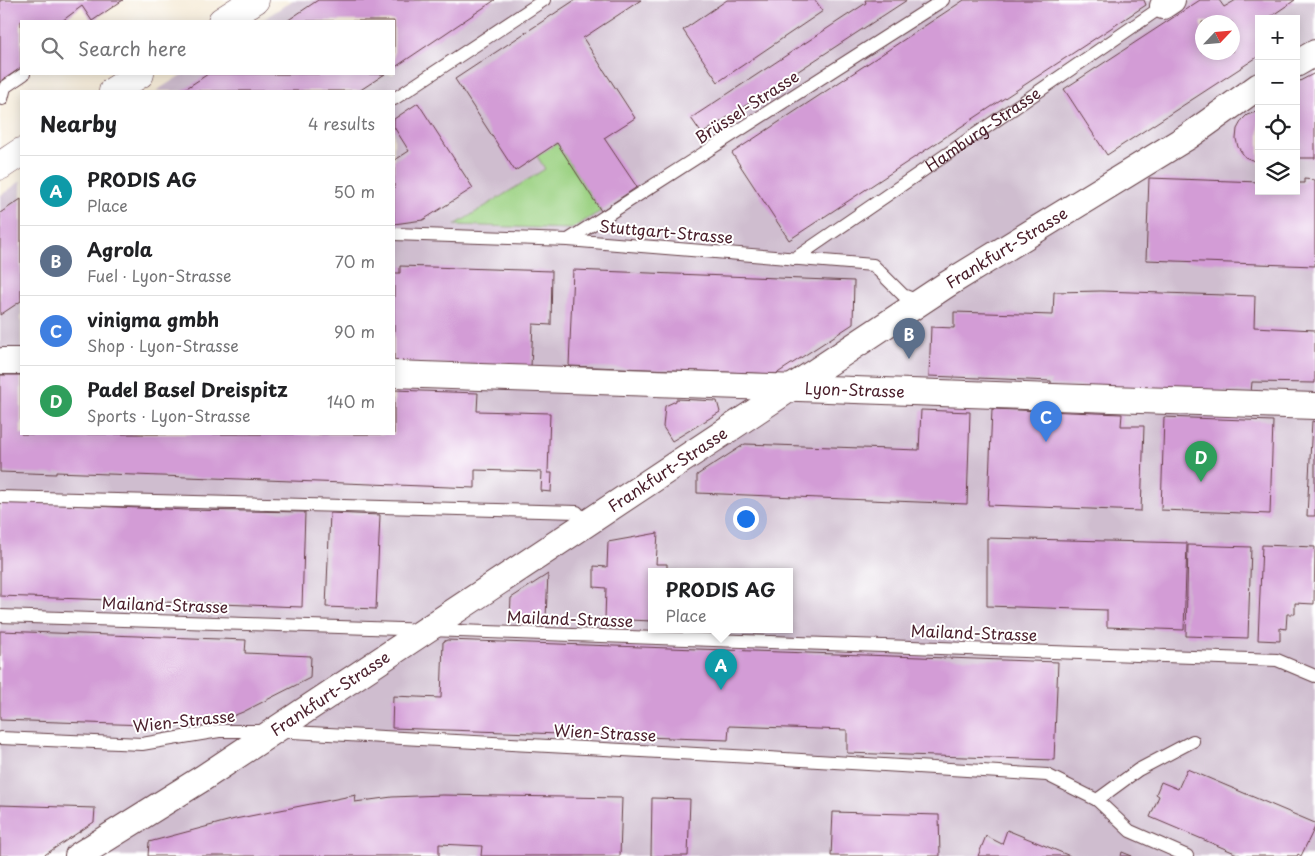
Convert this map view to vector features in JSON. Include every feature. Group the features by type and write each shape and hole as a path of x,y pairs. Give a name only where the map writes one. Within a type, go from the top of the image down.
{"main road":[{"path":"224,20 255,0"},
{"path":"114,90 138,75"},
{"path":"0,166 20,153"}],"street":[{"path":"1300,62 1315,53"},
{"name":"Frankfurt-Strasse","path":"78,856 203,778 922,302 1189,136 1255,89"},
{"name":"Lyon-Strasse","path":"395,374 1315,406"}],"lane":[{"path":"395,98 544,0"},
{"name":"Brüssel-Strasse","path":"568,240 943,0"},
{"name":"Hamburg-Strasse","path":"794,259 1165,2"},
{"path":"2,99 5,87 23,75"},
{"name":"Stuttgart-Strasse","path":"395,234 568,240 873,265 903,295 922,302"},
{"path":"0,497 577,512 586,524"},
{"name":"Mailand-Strasse","path":"0,616 1277,660 1288,663 1315,676"},
{"name":"Wien-Strasse","path":"0,738 142,744 219,731 274,731 1047,775 1096,800 1130,831 1187,856"},
{"path":"1096,800 1138,770 1193,741"}],"shaded area":[{"path":"293,0 1315,0 1315,856 0,856 0,196 20,182 20,435 395,435 395,90 158,90 181,75 395,75 395,20 263,20"}],"green space":[{"path":"557,143 601,211 571,229 455,225 545,169 537,156"}],"building":[{"path":"0,0 123,0 93,20 91,20 82,6 63,20 20,20 20,71 19,69 0,82"},
{"path":"318,0 495,0 395,67 395,20 288,20"},
{"path":"575,0 641,0 583,38 635,118 604,138 637,187 601,211 557,143 515,171 455,79"},
{"path":"727,0 815,0 823,11 718,82 683,30"},
{"path":"865,0 907,0 702,134 691,118 866,3"},
{"path":"964,0 1144,0 1146,5 789,240 732,153"},
{"path":"1200,0 1219,0 1224,7 1236,0 1295,0 1273,15 1255,15 1255,59 1107,155 1064,89"},
{"path":"1315,73 1315,158 1300,158 1300,81"},
{"path":"206,75 383,75 361,90 184,90"},
{"path":"418,103 473,188 423,220 395,224 395,160 409,151 395,129 395,118"},
{"path":"1255,112 1255,161 1245,157 1238,147 1236,139 1237,129 1247,115"},
{"path":"1149,178 1255,182 1255,195 1300,195 1300,183 1304,183 1304,179 1315,180 1315,266 1146,260"},
{"path":"20,200 20,302 0,315 0,213"},
{"path":"400,266 552,271 551,325 533,324 531,367 395,362 395,273 400,273"},
{"path":"573,270 854,281 853,324 776,374 569,366"},
{"path":"1101,291 1255,296 1254,327 1315,330 1315,383 1252,382 1251,392 1051,385 1051,381 929,376 931,327 954,328 954,312 1053,315 1054,292"},
{"path":"0,375 20,375 20,435 395,435 395,390 478,393 477,411 550,413 548,473 552,473 551,492 541,491 542,472 475,470 475,488 56,472 56,474 0,472"},
{"path":"676,399 717,401 720,412 672,441 663,427 665,406 676,401"},
{"path":"992,409 1122,414 1121,426 1144,426 1141,511 988,505"},
{"path":"921,410 970,412 967,504 697,493 697,475 745,444 919,450"},
{"path":"1164,417 1273,421 1270,514 1161,510"},
{"path":"1312,421 1315,422 1315,516 1307,516"},
{"path":"0,502 186,510 305,512 302,607 0,596"},
{"path":"330,513 380,515 376,609 326,607"},
{"path":"658,533 656,564 667,564 667,568 648,568 648,621 605,619 606,588 594,587 594,566 607,567 608,542"},
{"path":"987,538 1187,543 1184,630 1107,627 1107,610 987,606"},
{"path":"1188,545 1251,547 1248,638 1186,636"},
{"path":"1262,545 1315,547 1314,604 1295,603 1295,614 1287,614 1286,629 1280,628 1280,641 1258,640"},
{"path":"548,574 546,617 510,616 511,598"},
{"path":"0,631 246,640 245,653 311,656 310,678 243,712 204,727 0,720"},
{"path":"447,640 1058,662 1054,760 847,753 847,730 729,726 728,740 392,728 393,696 441,698 443,642"},
{"path":"1187,769 1315,823 1315,827 1301,856 1298,854 1297,856 1242,856 1150,817 1159,796 1156,794 1161,782 1178,789"},
{"path":"356,795 355,802 392,797 442,795 622,798 620,856 481,856 482,846 439,844 439,856 148,856 149,842 235,819"},
{"path":"652,798 690,799 688,856 651,856"},
{"path":"0,805 95,808 94,822 43,856 0,856"},
{"path":"833,812 939,815 940,856 831,856"},
{"path":"1007,830 1070,856 978,856 986,836 1002,844"},
{"path":"1122,852 1132,856 1121,856"}],"place":[{"name":"Agrola","path":"909,359"},
{"name":"vinigma gmbh","path":"1046,442"},
{"name":"Padel Basel Dreispitz","path":"1201,482"},
{"name":"PRODIS AG","path":"721,690"}]}
